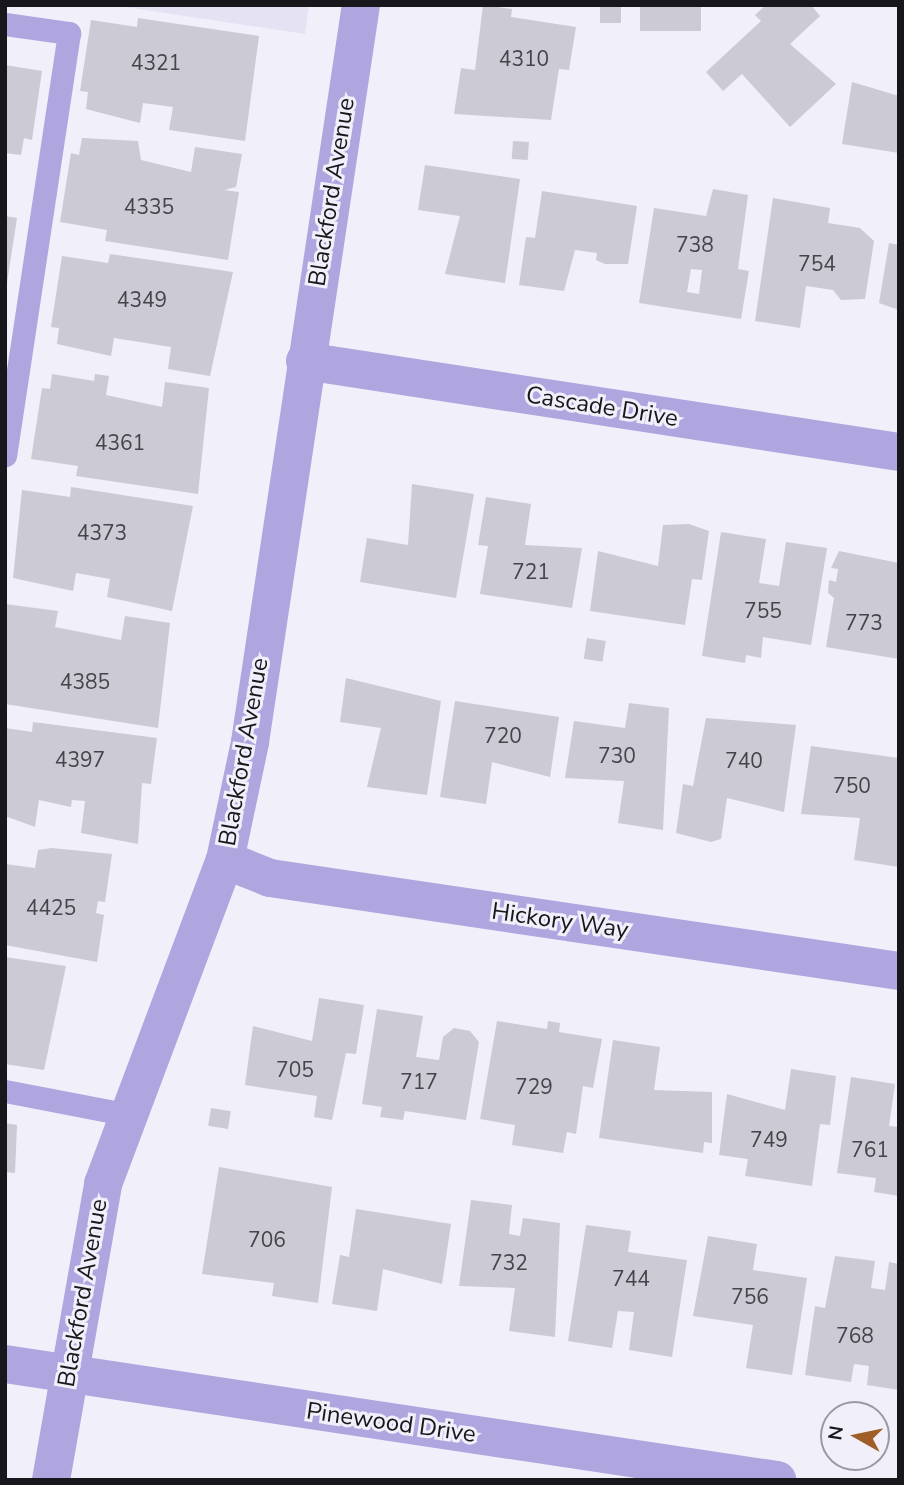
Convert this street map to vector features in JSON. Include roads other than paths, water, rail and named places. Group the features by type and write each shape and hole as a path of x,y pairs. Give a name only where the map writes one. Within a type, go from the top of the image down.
{"street":[{"name":"Blackford Avenue","path":"51,1480 103,1184 124,1114 225,860 250,742 305,361 361,5"},
{"name":"Cascade Drive","path":"305,361 899,452"},
{"name":"Hickory Way","path":"225,860 270,878 899,971"},
{"name":"Pinewood Drive","path":"5,1363 777,1480"}],"lane":[{"path":"5,24 69,33 5,455"},
{"path":"5,1091 124,1114"}]}
